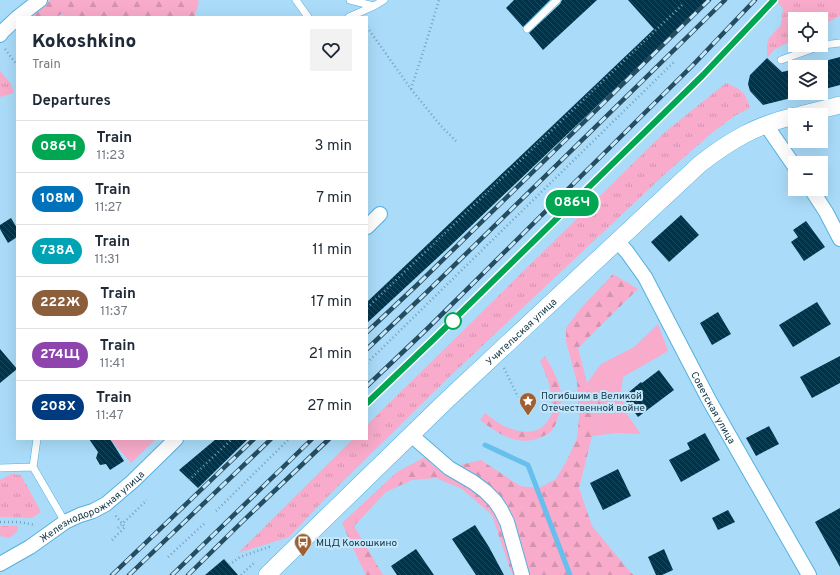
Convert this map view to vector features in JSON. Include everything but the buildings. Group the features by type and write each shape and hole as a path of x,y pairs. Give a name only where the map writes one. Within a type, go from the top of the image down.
{"street":[{"path":"19,16 40,0"},
{"path":"2,41 3,30 16,19"},
{"path":"828,108 840,105"},
{"name":"Учительская улица","path":"267,575 411,435 694,170 722,147 741,136 766,125 788,118"},
{"path":"766,125 788,157"},
{"path":"816,196 840,239"},
{"path":"368,226 380,214"},
{"name":"Советская улица","path":"617,241 645,277 709,400 809,575"},
{"path":"411,435 449,468 467,478 485,491 495,501 507,522 522,575"},
{"name":"Железнодорожная улица","path":"0,564 30,547 65,522 106,504 133,481 175,440"}],"lane":[{"path":"296,0 307,16"},
{"path":"350,0 374,6"},
{"path":"351,16 384,0"},
{"path":"527,28 557,0"},
{"path":"781,60 823,45 840,43"},
{"path":"37,440 33,467 65,522"},
{"path":"0,468 33,467"}],"path":[{"path":"411,89 439,0"},
{"path":"368,307 682,5"},
{"path":"368,32 440,126 456,141"},
{"path":"2,41 16,63"},
{"path":"368,362 675,61"},
{"path":"503,366 518,397"},
{"path":"189,480 231,440"},
{"path":"216,511 289,440"},
{"path":"118,528 147,500"},
{"path":"112,540 125,527 115,515"},
{"path":"0,522 19,522 38,525"},
{"path":"168,557 206,522"}],"green space":[{"path":"51,0 197,0 199,2 194,16 64,16 62,14 58,16 32,16"},
{"path":"776,0 840,0 840,16 828,22 828,12 788,12 788,42 775,49 767,58 767,44 769,38 781,25 783,9"},
{"path":"0,71 11,84 14,93 0,97"},
{"path":"726,83 736,87 744,94 750,108 736,115 713,132 666,173 446,380 325,499 289,537 238,553 352,440 368,440 368,424 665,132"},
{"path":"613,274 638,289 578,348 587,383 609,392 592,429 592,436 579,488 592,526 634,575 513,575 492,515 462,489 436,478 412,480 386,492 354,526 383,575 366,575 342,523 397,472 427,456 432,465 440,470 481,460 520,486 539,488 556,479 577,438 579,417 577,382 566,342 566,328 581,308"},
{"path":"658,324 668,351 623,377 621,392 626,413 641,434 617,433 592,436 592,429 609,393 587,383 601,364 634,347"},
{"path":"545,356 557,378 561,396 557,421 550,432 533,440 517,440 501,434 480,420 485,413 508,428 528,432 535,431 545,424 549,420 552,413 552,398 540,361"},
{"path":"111,440 155,440 131,463"},
{"path":"11,474 21,475 41,512 32,518 0,517 0,480"},
{"path":"0,526 18,526 18,531 9,538 0,536"}],"waterway":[{"path":"485,445 528,465 570,575"}],"railway":[{"path":"368,331 709,0"},
{"path":"368,348 725,0"},
{"path":"368,385 427,329 692,66 755,0"},
{"path":"368,402 703,75 774,0"},
{"path":"112,575 253,440"},
{"path":"129,575 270,440"},
{"path":"172,575 311,440"},
{"path":"188,575 328,440"}],"train":[{"name":"086Ч","path":"368,402 703,75 774,0"}],"place":[{"name":"Погибшим в Великой Отечественной войне","path":"528,416"},
{"name":"МЦД Кокошкино","path":"303,557"}]}
